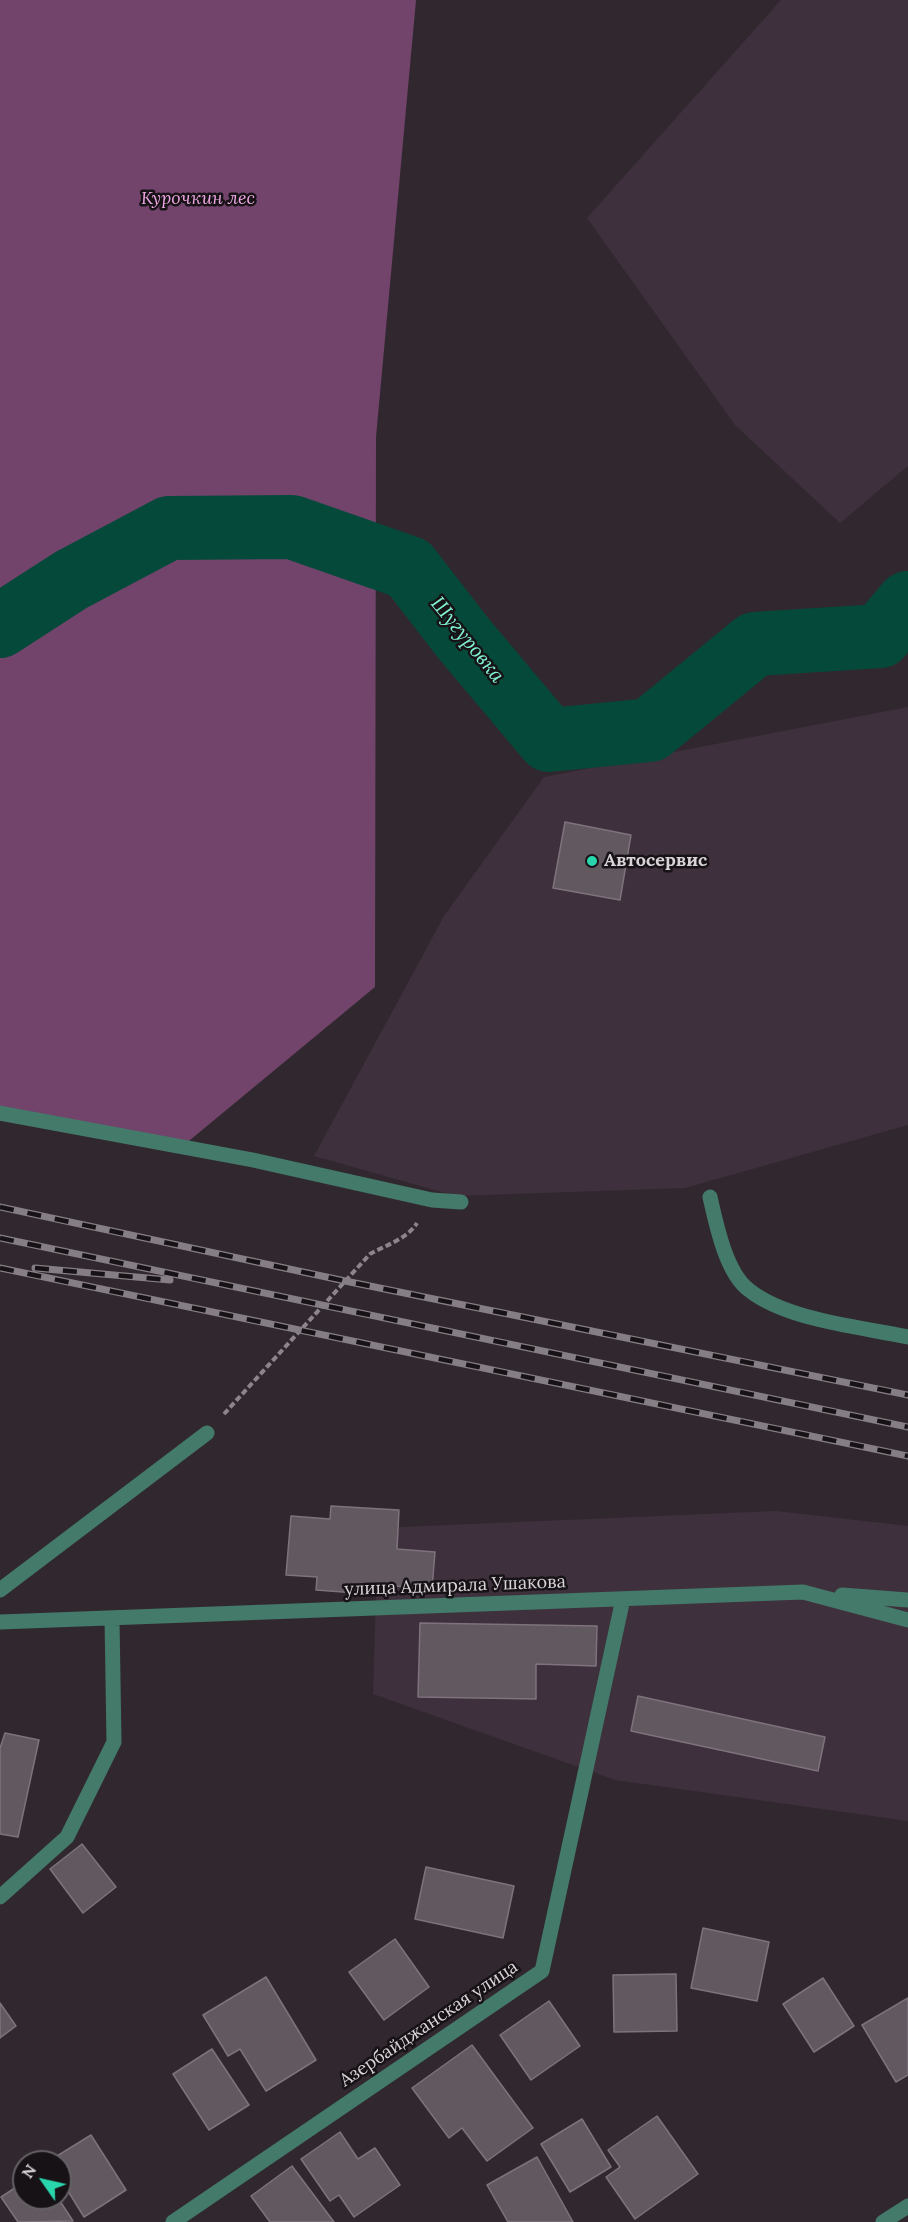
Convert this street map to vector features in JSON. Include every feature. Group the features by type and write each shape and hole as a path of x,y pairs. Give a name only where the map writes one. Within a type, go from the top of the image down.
{"street":[{"path":"0,1113 253,1160 432,1200 461,1202"},
{"path":"710,1197 715,1222 732,1269 748,1290 791,1313 908,1337"},
{"path":"0,1590 207,1433"},
{"path":"803,1592 908,1600"},
{"name":"улица Адмирала Ушакова","path":"0,1622 803,1592 908,1620"},
{"name":"Азербайджанская улица","path":"173,2222 542,1971 623,1599"},
{"path":"0,1897 67,1837 114,1742 112,1618"},
{"path":"883,2222 908,2206"}],"path":[{"path":"207,1433 370,1254 413,1229 432,1200"}],"shaded area":[{"path":"781,0 908,0 908,466 840,523 735,425 587,218"},
{"path":"908,707 908,1125 685,1188 456,1196 314,1156 444,916 544,777"},
{"path":"776,1511 908,1526 908,1821 615,1780 373,1694 378,1528"}],"green space":[{"name":"Курочкин лес","path":"0,0 416,0 376,437 375,987 184,1145 0,1106"}],"building":[{"name":"Автосервис","path":"565,822 631,835 620,900 553,888"},
{"path":"331,1506 399,1510 397,1549 435,1552 432,1589 370,1584 370,1594 316,1590 317,1577 286,1575 291,1516 330,1519"},
{"path":"420,1623 597,1626 596,1666 536,1664 536,1699 418,1697"},
{"path":"638,1696 825,1737 818,1771 631,1731"},
{"path":"5,1733 39,1740 18,1837 0,1834 0,1748"},
{"path":"82,1844 116,1887 83,1913 50,1869"},
{"path":"426,1867 514,1886 503,1938 415,1919"},
{"path":"703,1928 769,1942 757,2001 691,1988"},
{"path":"395,1939 429,1987 384,2020 349,1972"},
{"path":"676,1974 677,2031 614,2032 613,1975"},
{"path":"266,1977 316,2060 266,2091 240,2049 228,2056 203,2015"},
{"path":"823,1978 854,2026 814,2052 783,2004"},
{"path":"908,1998 908,2075 896,2082 862,2025"},
{"path":"549,2001 580,2046 531,2080 500,2035"},
{"path":"0,2003 16,2026 0,2038"},
{"path":"472,2045 533,2128 487,2161 462,2128 449,2138 412,2088"},
{"path":"212,2049 249,2105 209,2130 173,2074"},
{"path":"657,2116 698,2174 635,2219 606,2177 620,2167 608,2150"},
{"path":"582,2119 611,2167 570,2192 541,2144"},
{"path":"340,2132 358,2159 375,2148 400,2185 354,2217 339,2195 330,2201 301,2159"},
{"path":"91,2135 126,2190 84,2217 72,2198 72,2150 67,2150"},
{"path":"537,2157 573,2222 508,2222 487,2185"},
{"path":"292,2166 334,2222 270,2222 251,2196"},
{"path":"12,2190 12,2210 66,2210 73,2221 18,2222 1,2197"}],"waterway":[{"name":"Шугуровка","path":"0,626 71,580 169,528 292,527 409,568 464,639 549,740 650,730 755,644 880,636 908,603"}],"railway":[{"path":"0,1207 345,1281 908,1395"},
{"path":"0,1238 908,1427"},
{"path":"0,1268 908,1456"},
{"path":"35,1268 170,1280"}],"place":[{"name":"Автосервис","path":"592,861"}]}
